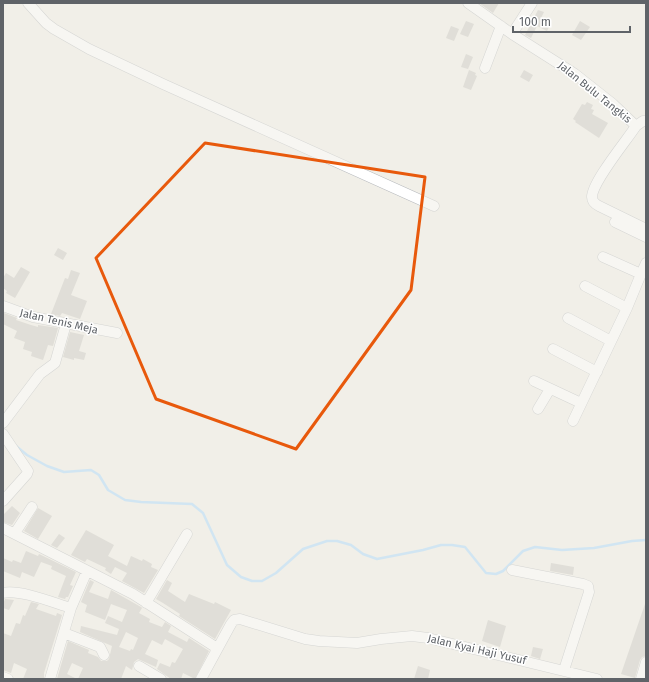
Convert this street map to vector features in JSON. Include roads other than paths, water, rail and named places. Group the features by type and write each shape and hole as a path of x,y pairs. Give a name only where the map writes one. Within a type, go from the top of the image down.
{"street":[{"path":"28,3 46,23 89,49 163,84 434,206"},
{"name":"Jalan Bulu Tangkis","path":"468,3 512,34 575,74 614,104 636,126 599,179 592,197 594,202 599,206 646,229"},
{"path":"512,34 532,3"},
{"path":"485,68 501,26"},
{"path":"636,126 643,121 646,121"},
{"path":"615,222 646,237"},
{"path":"603,257 640,274"},
{"path":"573,421 627,308 640,274 646,263"},
{"path":"585,286 627,308"},
{"name":"Jalan Tenis Meja","path":"3,306 33,317 117,333"},
{"path":"568,318 611,341"},
{"path":"3,423 40,374 54,363 66,324"},
{"path":"553,350 597,372"},
{"path":"534,381 581,403"},
{"path":"538,409 550,389"},
{"path":"3,434 28,471 3,501"},
{"path":"15,533 32,507"},
{"path":"3,528 15,533 36,546 111,582 218,648"},
{"path":"146,603 187,534"},
{"path":"512,570 588,586 589,592 564,670"},
{"path":"50,679 71,608 87,571"},
{"path":"3,593 11,592 34,597 71,608"},
{"name":"Jalan Kyai Haji Yusuf","path":"201,679 231,624 234,620 240,619 300,637 319,641 357,643 398,637 424,637 564,670 579,677 597,679"},
{"path":"64,633 100,647 104,655"},
{"path":"641,679 646,662"},
{"path":"138,666 161,679"},
{"path":"3,677 8,679"}],"waterway":[{"path":"16,446 27,455 47,466 64,472 91,470 99,475 108,490 125,500 192,504 203,513 227,565 241,577 252,581 262,581 276,573 303,549 327,541 337,541 351,545 363,554 377,559 441,545 465,547 486,573 496,574 503,571 523,551 535,547 562,550 594,548 646,540"}]}
